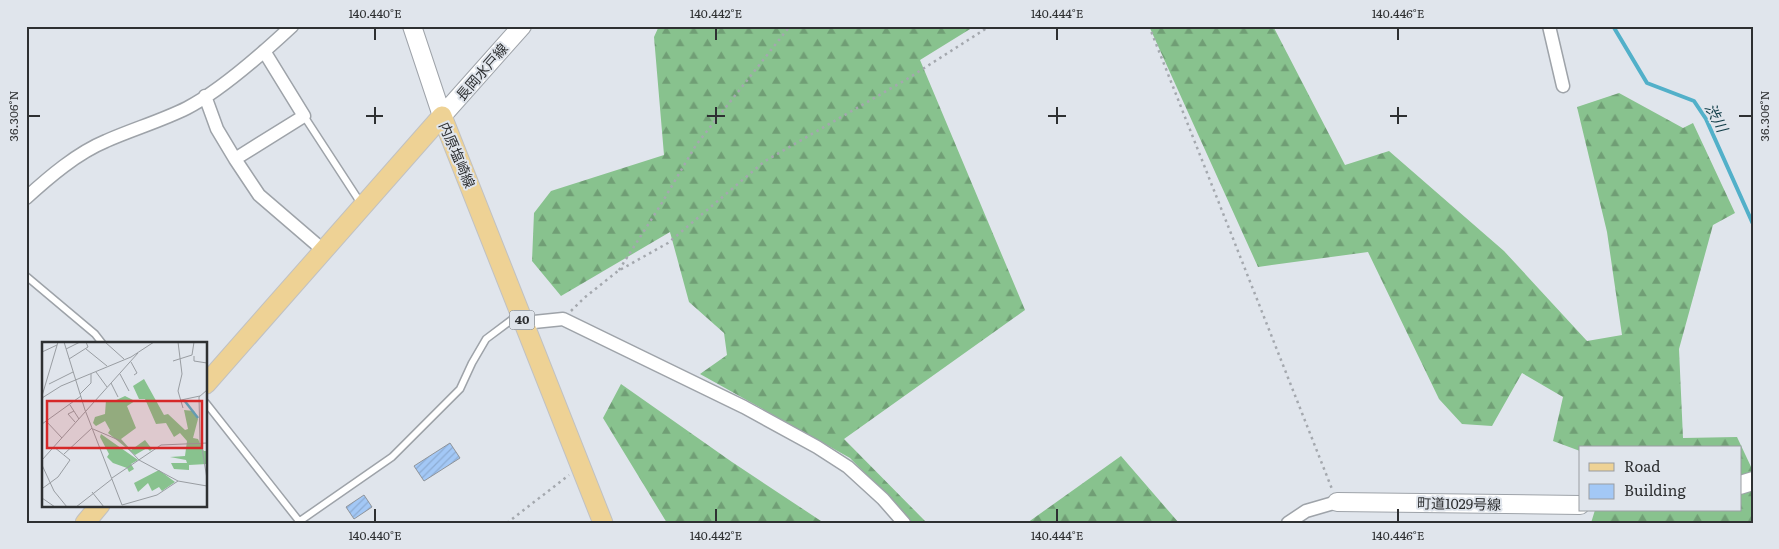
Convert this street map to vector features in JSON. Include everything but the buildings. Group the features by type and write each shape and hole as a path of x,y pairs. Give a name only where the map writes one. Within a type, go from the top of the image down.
{"main road":[{"name":"内原塩崎線","path":"208,382 442,116 486,223 603,523"},
{"path":"85,523 99,506"}],"street":[{"path":"26,198 78,155 105,141 188,108 220,86 292,26"},
{"path":"412,26 442,116"},
{"name":"長岡水戸線","path":"442,116 522,26"},
{"path":"1549,26 1564,86"},
{"path":"235,159 304,116 264,51"},
{"path":"205,96 217,129 259,195 323,250"},
{"path":"522,319 563,319 744,407 817,447 848,467 883,499 904,523"},
{"path":"1288,523 1306,511 1337,502"},
{"name":"町道1029号線","path":"1337,502 1579,505"}],"lane":[{"path":"304,116 363,206"},
{"path":"26,276 95,334 101,342"},
{"path":"208,406 298,522 392,457 460,389 486,339 522,319"}],"path":[{"path":"618,271 696,145 790,26"},
{"path":"563,319 584,298 618,271 668,243 765,161 906,79 990,26"},
{"path":"1149,26 1337,502"},
{"path":"507,523 580,466"}],"green space":[{"path":"659,26 975,26 920,60 1025,310 844,439 927,523 913,523 850,458 700,374 727,355 724,333 689,302 670,232 561,296 532,261 534,213 551,191 664,155 654,37"},
{"path":"1149,26 1273,26 1345,165 1389,151 1504,251 1587,341 1622,335 1607,232 1577,107 1619,93 1683,128 1693,123 1735,213 1713,225 1679,349 1683,438 1737,437 1741,446 1579,446 1579,451 1553,441 1563,397 1522,373 1492,426 1462,424 1439,399 1368,252 1258,267"},
{"path":"621,384 732,462 824,523 667,523 603,418"},
{"path":"1742,448 1753,471 1753,523 1591,523 1594,512 1742,512"},
{"path":"1121,456 1179,523 1027,523"}],"waterway":[{"name":"渋川","path":"1613,26 1647,83 1694,101 1706,119 1753,224"}]}
